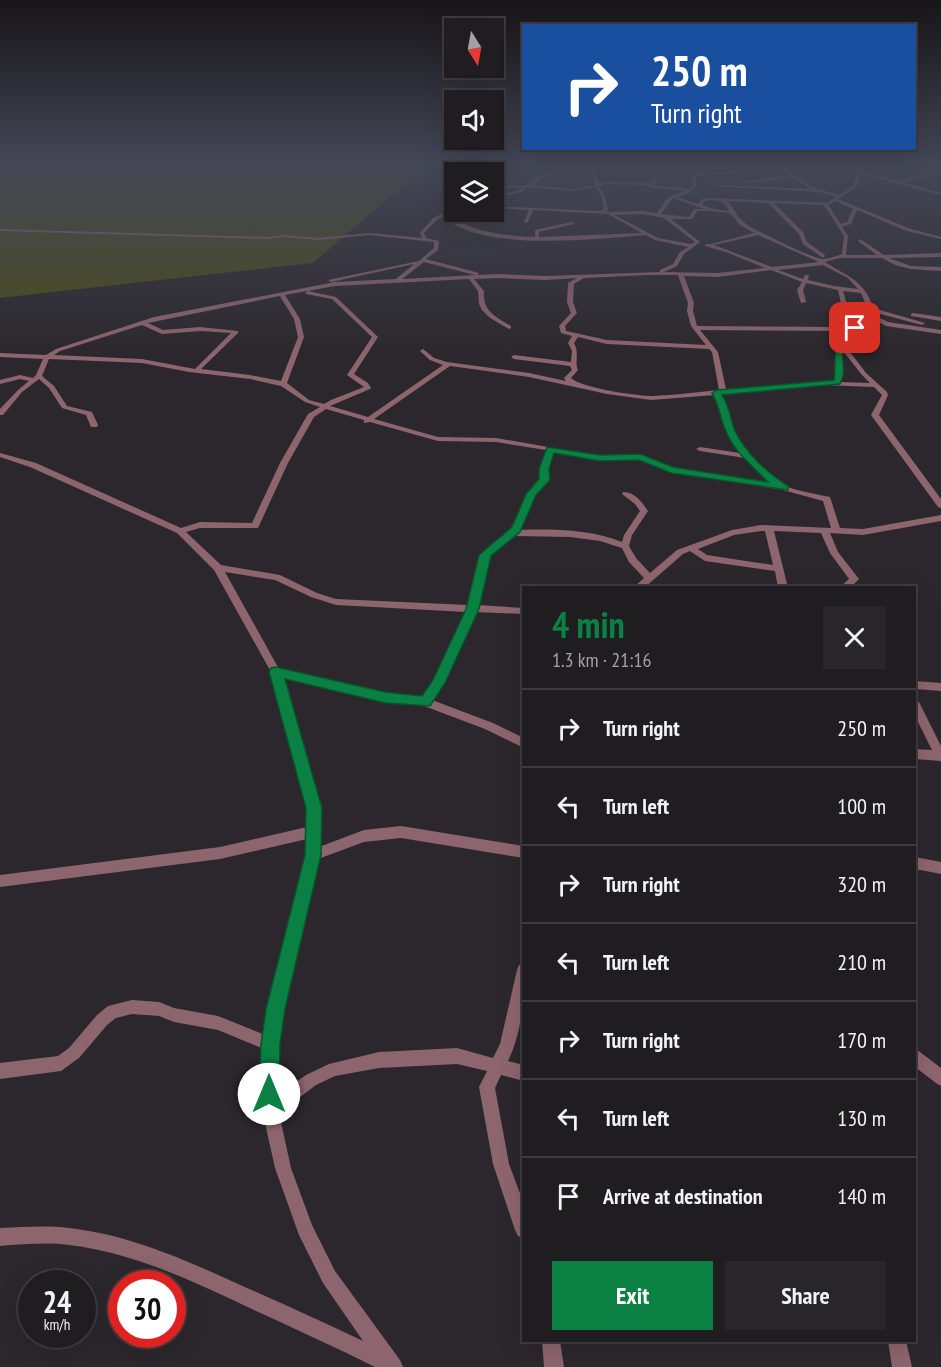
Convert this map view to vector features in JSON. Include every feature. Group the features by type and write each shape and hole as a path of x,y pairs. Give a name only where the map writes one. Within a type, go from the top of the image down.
{"street":[{"path":"424,238 425,229"},
{"path":"472,229 515,238 571,240 646,234"},
{"path":"537,238 537,231 550,229"},
{"path":"637,229 684,251"},
{"path":"678,229 695,238 698,242 694,247"},
{"path":"751,229 757,234 822,261 853,280 860,291 869,298 870,312 865,323"},
{"path":"797,229 805,243 822,261"},
{"path":"840,229 847,241 842,274"},
{"path":"841,229 857,246 882,257 909,267 941,269"},
{"path":"906,229 941,238"},
{"path":"0,230 268,238 284,236 309,239 369,234 437,241 438,245 398,280"},
{"path":"580,232 586,237"},
{"path":"653,274 675,265 684,251 694,247 757,234"},
{"path":"716,243 723,248"},
{"path":"672,244 694,247"},
{"path":"706,245 723,248 825,288 860,291"},
{"path":"844,256 857,246 871,246 921,259 941,261"},
{"path":"871,246 882,257"},
{"path":"894,251 931,255"},
{"path":"804,267 844,256 941,255"},
{"path":"306,290 352,274 422,261 487,277"},
{"path":"14,355 58,350 143,323 335,284 487,277 681,275 804,267 842,274"},
{"path":"803,302 800,290 811,268"},
{"path":"748,272 796,277"},
{"path":"681,275 699,335 712,347 729,429 748,456 771,480 784,488"},
{"path":"587,276 571,283 570,302 574,313 562,326 562,332 633,344 712,347"},
{"path":"471,278 481,291 479,301 482,309 509,327"},
{"path":"842,290 845,308 840,322 845,327"},
{"path":"180,531 200,525 255,526 305,423 324,406 368,388 366,384 350,375 372,344 374,335 354,319 334,298 296,292"},
{"path":"283,296 297,320 301,337 283,384"},
{"path":"870,312 941,319"},
{"path":"870,312 878,321"},
{"path":"886,314 941,330"},
{"path":"837,382 839,377 837,362 844,335 865,323 878,321 941,330"},
{"path":"143,323 162,332 200,330 236,332 196,371"},
{"path":"696,328 855,328"},
{"path":"574,385 567,378 575,370 575,351 571,343 576,335"},
{"path":"841,344 864,374 885,395 875,415 941,505"},
{"path":"0,413 36,378 46,357 58,350"},
{"path":"423,351 432,359 449,364 529,375 651,398 837,382 877,385"},
{"path":"0,355 142,361 196,371 238,375 283,384 307,400 367,421 438,439 496,440 600,458 640,457 671,470 784,488 827,499 836,530"},
{"path":"514,357 574,366"},
{"path":"367,421 449,364"},
{"path":"0,382 20,377 36,378 52,387 63,407 89,414 94,424"},
{"path":"425,702 438,683 472,609 485,555 513,533 532,494 545,480 545,464 548,453 552,449"},
{"path":"700,449 748,456"},
{"path":"0,455 33,465 180,531 218,568 276,672 314,808 313,855 278,998 270,1044 270,1110 283,1168 305,1229 329,1277 393,1366"},
{"path":"625,546 628,535 644,511 642,506 626,494"},
{"path":"640,586 674,556 690,547 725,534 769,528 863,532 941,518"},
{"path":"769,528 783,586"},
{"path":"824,530 834,553 854,579 846,586"},
{"path":"513,533 551,532 608,539 625,546 632,560 650,578"},
{"path":"690,547 705,558 779,569"},
{"path":"218,568 277,577 314,595 336,602 522,611"},
{"path":"276,672 385,697 425,702 489,726 522,742"},
{"path":"916,685 941,687"},
{"path":"916,708 940,756"},
{"path":"916,754 940,756"},
{"path":"0,881 220,853 312,832"},
{"path":"313,855 364,836 401,832 522,852"},
{"path":"916,863 941,868"},
{"path":"522,979 507,1046 493,1074 487,1098 501,1164 522,1224"},
{"path":"0,1071 61,1063 74,1053 102,1020 113,1011 132,1007 159,1009 174,1015 218,1023 270,1044"},
{"path":"270,1110 311,1080 342,1067 400,1057 457,1056 473,1059 493,1074 522,1073"},
{"path":"916,1058 941,1078"},
{"path":"0,1237 56,1234 97,1240 165,1259 393,1366"},
{"path":"551,1342 554,1367"},
{"path":"897,1342 902,1367"}],"green space":[{"path":"0,229 353,229 313,263 0,298"}],"route":[{"path":"269,1094 270,1044 275,1009 313,855 314,808 289,727 276,672 325,681 385,697 425,702 438,683 472,609 480,585 485,555 516,529 536,487 545,480 544,469 550,449 600,458 640,457 671,470 784,488 771,480 741,450 729,429 724,404 717,393 837,382 839,377 837,362 842,339 847,332 855,328"}]}
